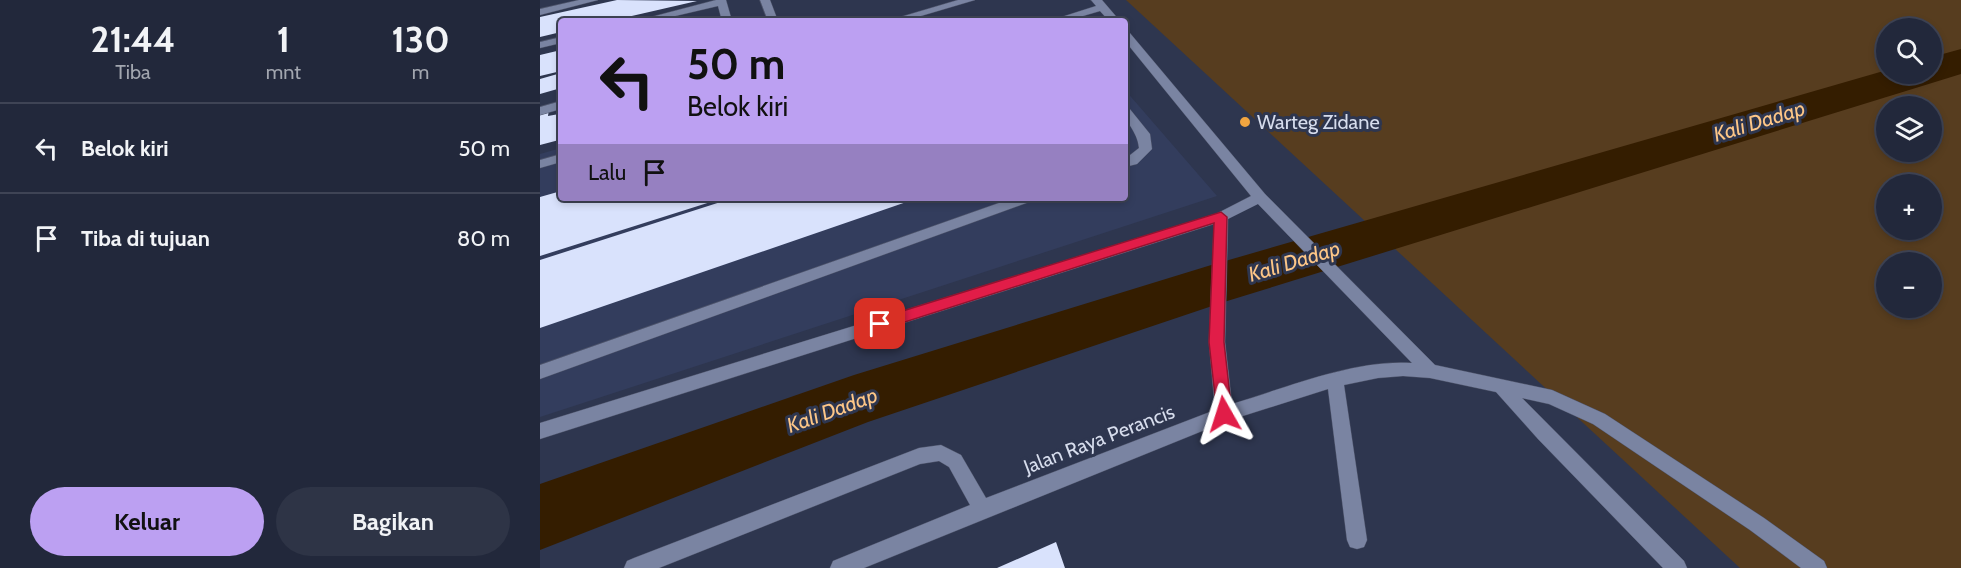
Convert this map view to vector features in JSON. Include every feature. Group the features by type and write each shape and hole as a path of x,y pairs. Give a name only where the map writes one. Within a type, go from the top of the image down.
{"street":[{"path":"540,3 554,0"},
{"path":"540,12 593,0"},
{"path":"765,0 772,18"},
{"path":"902,18 970,0"},
{"path":"653,18 722,1 726,18"},
{"path":"1062,18 1099,3 1112,18"},
{"path":"1128,38 1260,197 1430,371"},
{"path":"540,45 558,41"},
{"path":"540,111 558,106"},
{"path":"1128,115 1144,134 1146,149 1128,162"},
{"path":"540,164 558,159"},
{"path":"540,431 1221,217 1260,197"},
{"path":"540,372 1019,201"},
{"path":"1221,217 1216,342 1224,414"},
{"name":"Jalan Raya Perancis","path":"840,568 982,509 1224,414 1335,380 1378,371 1403,369 1430,371 1552,397 1599,419 1757,524 1817,568"},
{"path":"1335,380 1357,540"},
{"path":"1499,384 1544,434 1677,568"},
{"path":"634,568 919,456 941,453 955,461 982,509"}],"shaded area":[{"path":"1126,0 1961,0 1961,568 1740,568"},
{"path":"1128,93 1217,196 540,417 540,154 558,149 558,201 1128,201"}],"building":[{"path":"617,0 697,1 623,18 558,18 558,33 540,37 540,17"},
{"path":"558,51 558,72 540,76 540,55"},
{"path":"558,74 558,89 540,94 540,79"},
{"path":"549,109 548,116 558,114 558,140 540,145 540,112"},
{"path":"558,192 558,201 714,201 540,256 540,197"},
{"path":"724,201 909,201 540,328 540,260"},
{"path":"1056,542 1065,568 997,568"}],"waterway":[{"name":"Kali Dadap","path":"1942,67 1961,61"},
{"name":"Kali Dadap","path":"540,517 854,401 1208,287 1886,84"}],"place":[{"name":"Warteg Zidane","path":"1245,122"}],"route":[{"path":"880,324 1221,217 1216,342 1224,414"}]}
